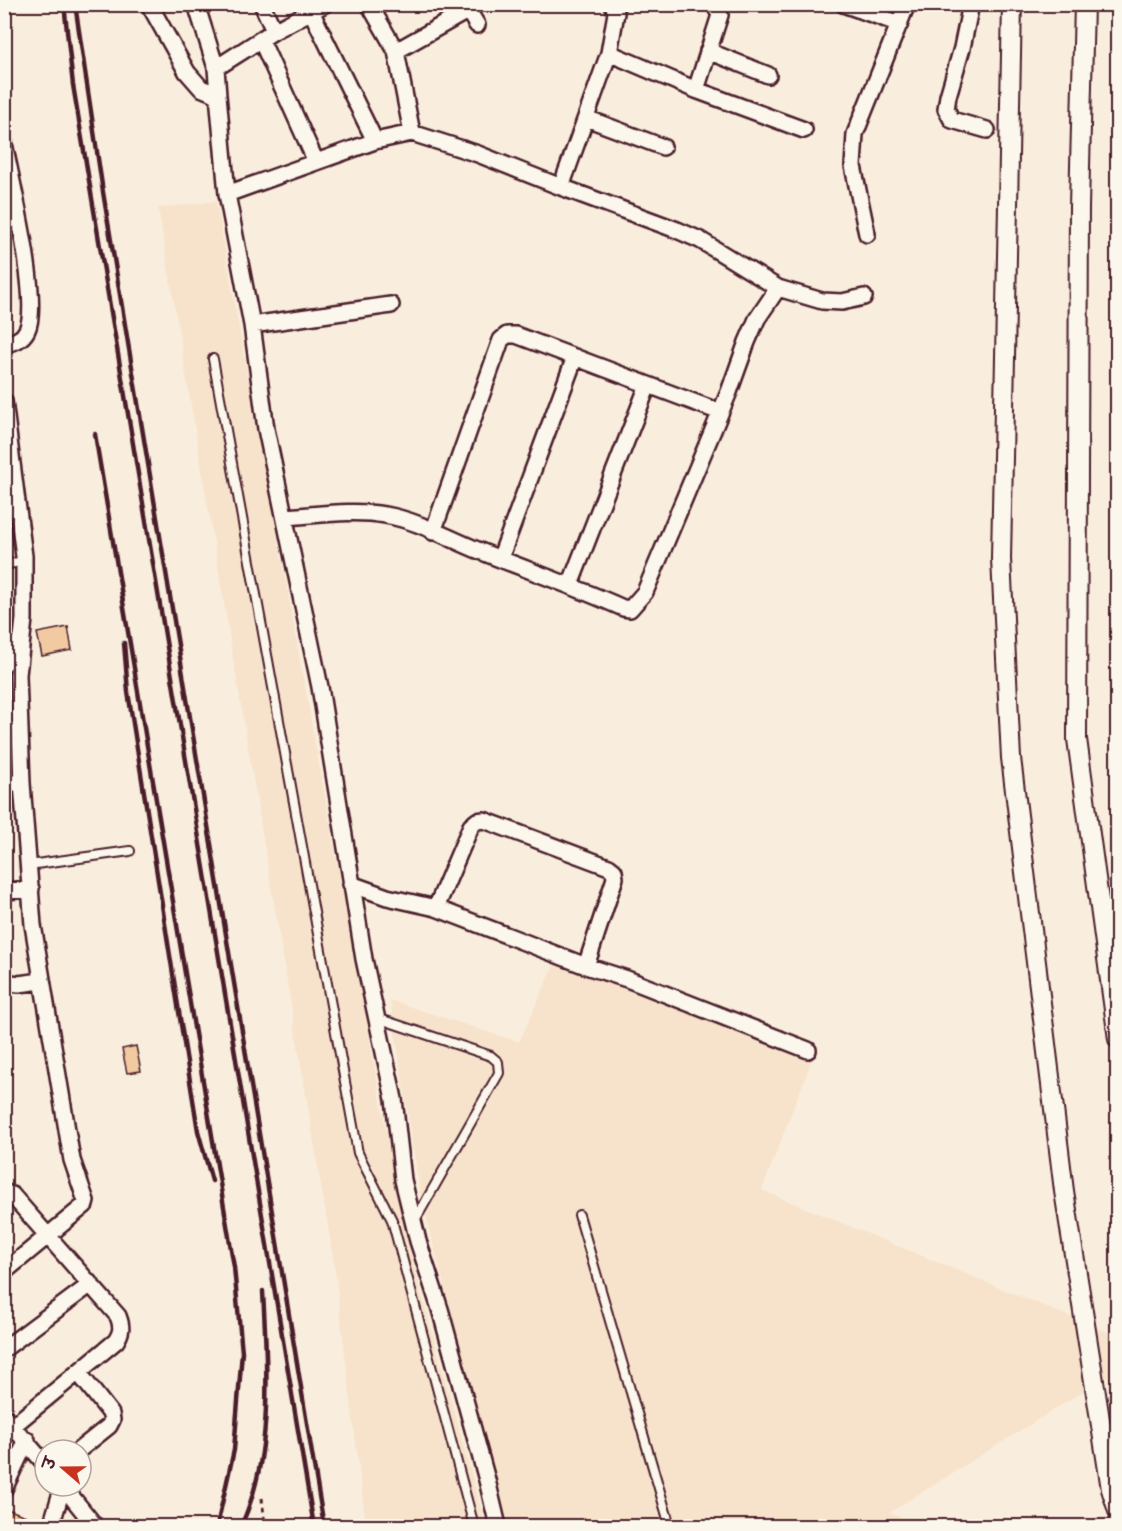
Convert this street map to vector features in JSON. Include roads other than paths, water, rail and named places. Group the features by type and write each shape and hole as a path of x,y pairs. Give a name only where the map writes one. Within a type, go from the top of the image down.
{"street":[{"path":"149,4 187,72 201,88 218,95"},
{"path":"196,4 216,68 227,194 252,325 266,429 320,687 351,884 394,1099 403,1180 487,1480 498,1527"},
{"path":"262,4 268,36 316,162"},
{"path":"369,4 396,51 412,133"},
{"path":"561,188 609,53 616,13 613,4"},
{"path":"696,90 720,15 714,4"},
{"path":"843,4 900,24"},
{"path":"867,234 854,166 855,134 907,4"},
{"path":"971,4 946,110 952,120 987,130"},
{"path":"1012,4 1001,559 1011,758 1064,1191 1111,1490 1118,1511"},
{"path":"1084,4 1079,219 1077,739 1118,1039"},
{"path":"216,68 318,8 375,141"},
{"path":"396,51 466,8 477,25"},
{"path":"708,51 768,75"},
{"path":"609,53 696,90 804,130"},
{"path":"586,117 663,147"},
{"path":"227,194 375,141 412,133 478,154 561,188 677,230 700,240 778,288 822,301 842,302 864,297"},
{"path":"4,143 29,278 31,305 28,328 23,336 17,341 4,344"},
{"path":"285,517 359,512 386,515 412,522 630,609 638,603 645,592 757,319 778,288"},
{"path":"252,325 392,305"},
{"path":"433,532 501,340 507,335 516,334 720,412"},
{"path":"500,559 575,357"},
{"path":"570,585 648,385"},
{"path":"4,401 24,561 22,635 18,675 22,783 33,925 72,1160 86,1202 4,1272"},
{"path":"4,664 22,635"},
{"path":"4,783 22,783"},
{"path":"436,908 471,826 484,820 609,867 614,871 615,878 586,966"},
{"path":"351,884 387,897 436,908 808,1050"},
{"path":"4,891 31,889"},
{"path":"4,982 19,984 41,981"},
{"path":"4,1192 12,1195 48,1235 118,1316 122,1325 116,1341 78,1372 9,1420 33,1448"},
{"path":"4,1349 90,1284"},
{"path":"78,1372 111,1414 112,1420 109,1426 93,1439"},
{"path":"4,1489 27,1440"},
{"path":"51,1527 59,1498"},
{"path":"72,1498 95,1527"}],"lane":[{"path":"213,359 358,1153 392,1220 474,1527"},
{"path":"4,565 24,561"},
{"path":"29,865 130,851"},
{"path":"376,1018 491,1056 498,1062 499,1073 414,1224"},
{"path":"579,1215 670,1527"}],"railway":[{"path":"64,4 73,85 314,1526"},
{"path":"75,4 103,192 324,1526"},
{"path":"95,434 234,1267 242,1352 234,1450 217,1526"},
{"path":"124,643 128,692 198,1131 212,1181"},
{"path":"241,1526 252,1499 264,1441 266,1350 263,1291"}]}
